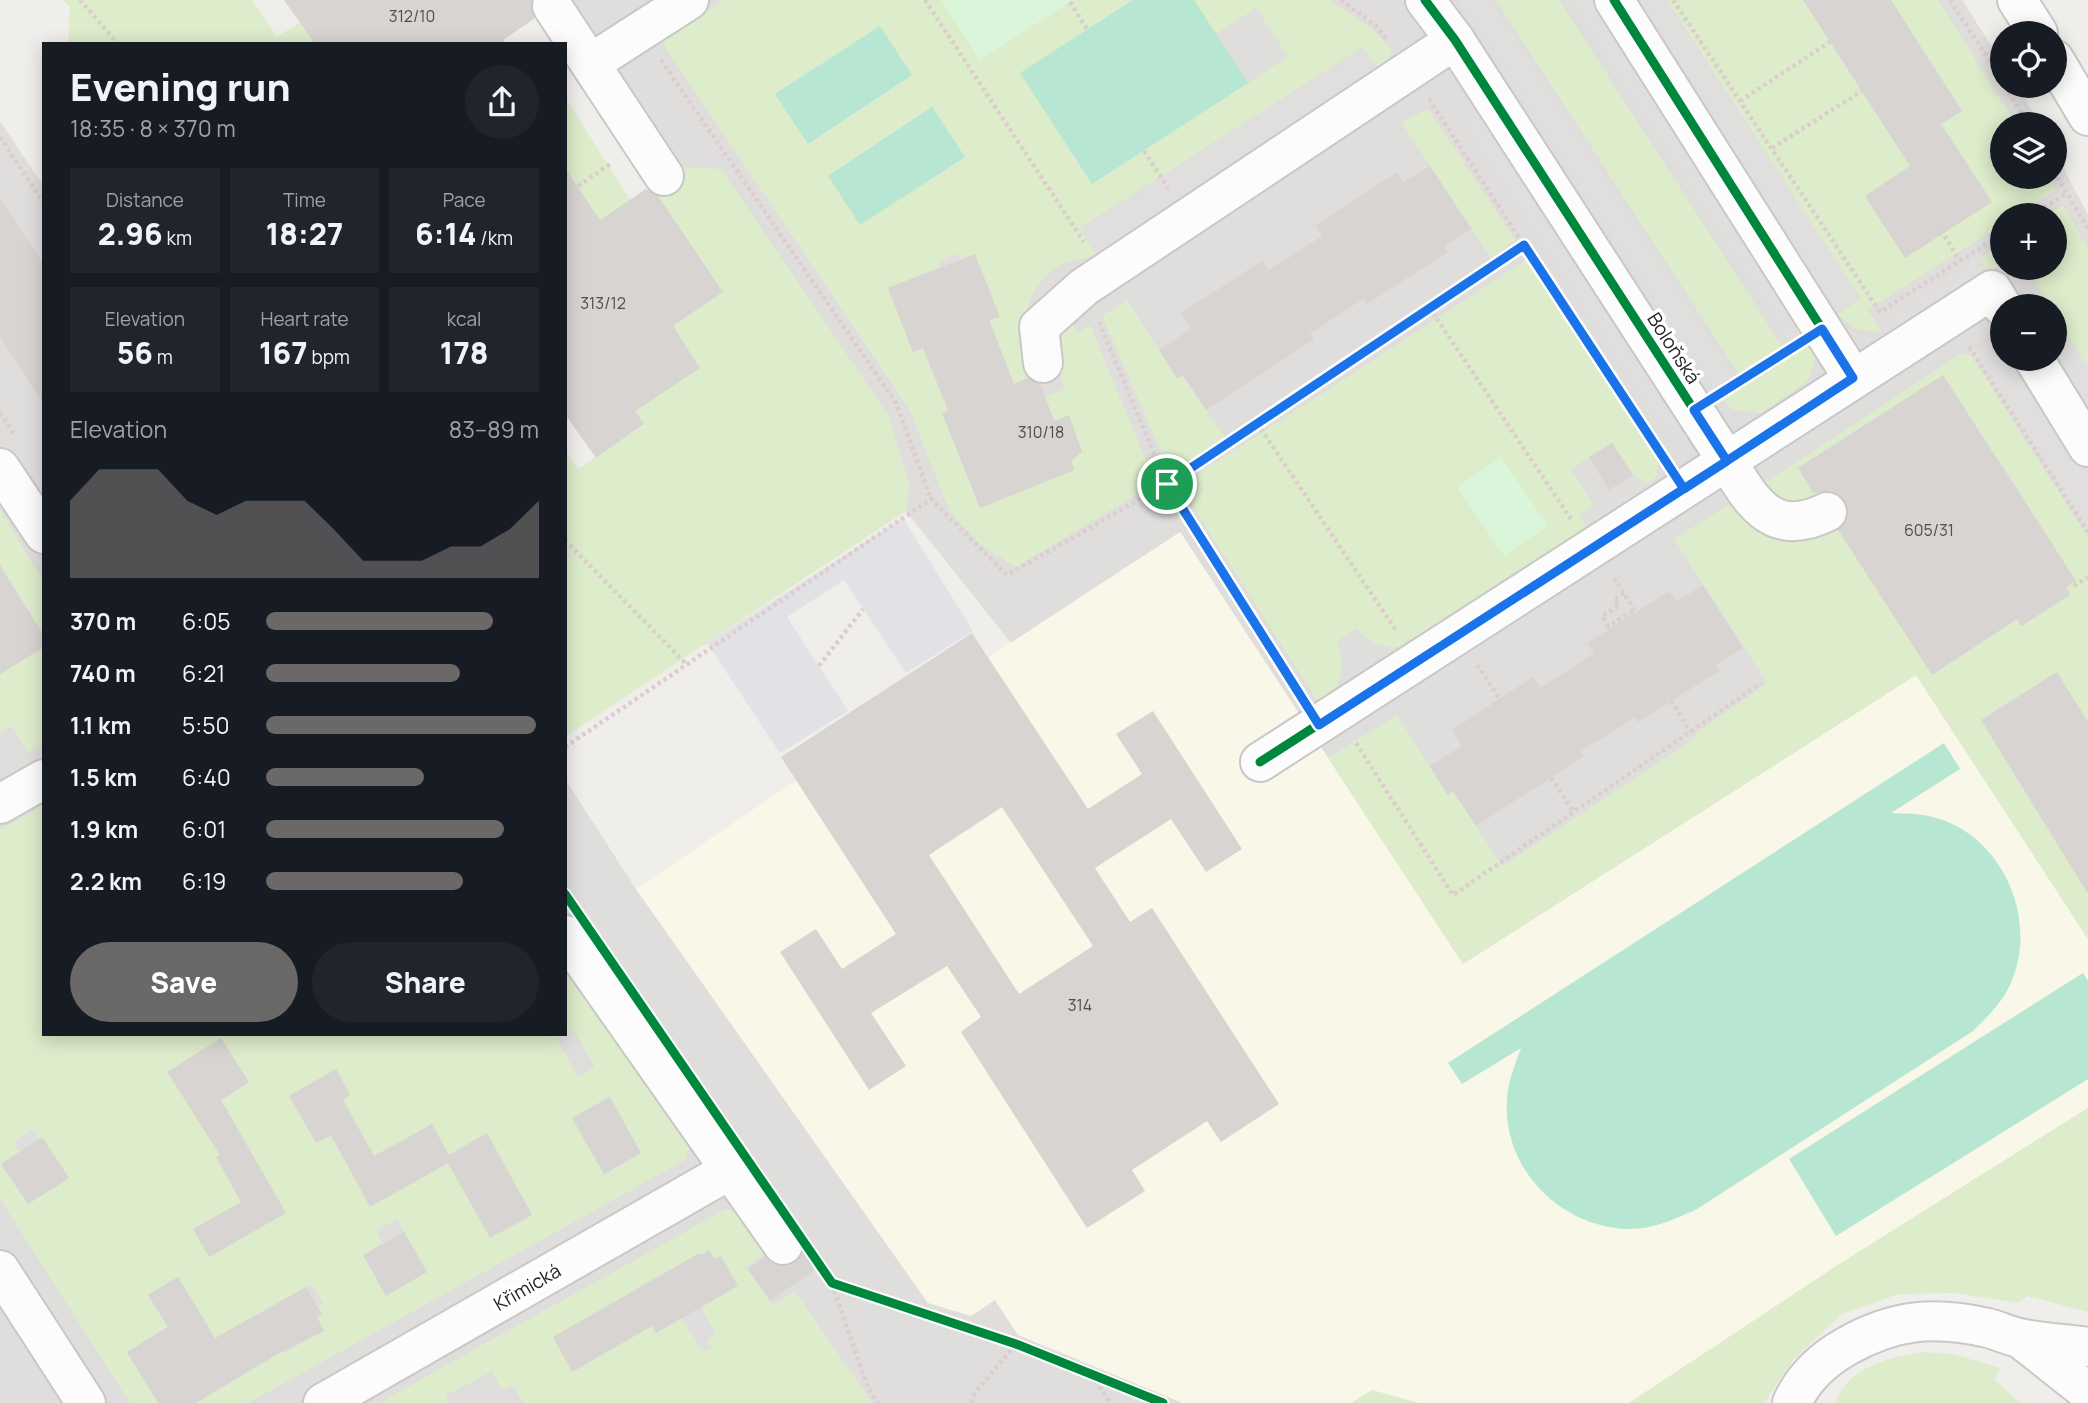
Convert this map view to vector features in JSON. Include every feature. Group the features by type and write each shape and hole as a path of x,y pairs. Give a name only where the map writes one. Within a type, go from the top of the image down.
{"street":[{"path":"591,63 689,0"},
{"name":"Boloňská","path":"1425,0 1455,40 1752,503 1776,518 1794,521 1827,512"},
{"path":"1614,0 1853,378"},
{"path":"2017,0 2030,21"},
{"path":"552,6 664,176"},
{"path":"1044,363 1040,327 1094,280 1455,40"},
{"path":"2067,81 2088,116"},
{"path":"1260,762 1336,732 1417,662 1602,563 1684,489 1992,290 1994,294"},
{"path":"2041,371 2088,447"},
{"path":"0,468 42,531"},
{"path":"0,804 42,780"},
{"path":"567,938 730,1170 796,1247"},
{"name":"Křimická","path":"323,1403 730,1170"},
{"path":"0,1270 86,1403"},
{"path":"1793,1403 1815,1368 1876,1330 1908,1322 1947,1321 1990,1328 2021,1339 2088,1347"},
{"path":"2021,1339 2088,1392"}],"path":[{"path":"80,0 116,42"},
{"path":"925,0 1094,280 1167,484 1336,732 1453,895 1761,683"},
{"path":"1342,0 1375,25 1410,69 1684,489"},
{"path":"1674,0 1880,312 1990,242"},
{"path":"1950,0 1990,62"},
{"path":"1070,2 1087,29"},
{"path":"641,31 895,403 931,499 1007,575 1167,484 1524,245"},
{"path":"1740,101 1830,42"},
{"path":"1772,148 1862,91"},
{"path":"0,138 42,201"},
{"path":"578,186 610,165"},
{"path":"2065,189 2088,229"},
{"path":"2051,203 2067,193"},
{"path":"1941,230 1959,261"},
{"path":"1429,307 1624,593 1635,611 1608,626 1602,616 1619,606 1614,599 1624,593"},
{"path":"1694,410 1822,329"},
{"path":"1967,343 2088,532"},
{"path":"1257,423 1417,662"},
{"path":"567,746 931,499"},
{"path":"567,542 687,665"},
{"path":"2074,586 2088,577"},
{"path":"819,666 863,609"},
{"path":"1476,663 1500,699"},
{"path":"1671,701 1690,731"},
{"path":"1551,778 1574,812"},
{"path":"796,1247 832,1283 868,1388 877,1403"},
{"path":"832,1283 1016,1345 1163,1403"},
{"path":"972,1403 975,1393 1016,1345"},
{"path":"1091,1374 1110,1403"}],"shaded area":[{"path":"567,0 1962,0 1990,43 1990,98 2024,98 2033,112 1990,112 1990,189 2067,189 2067,175 2088,215 2088,939 1916,675 1463,964 1181,533 1011,643 906,511 909,482 677,167"},
{"path":"1459,0 1491,0 1738,381 1715,395"},
{"path":"1567,0 1598,0 1813,332 1792,347"},
{"path":"1635,0 1667,0 1861,299 1838,314"},
{"path":"1363,47 1379,69 1096,255 1080,228"},
{"path":"1409,87 1418,99 1101,303 1097,293"},
{"path":"1482,104 1685,417 1663,432 1459,119"},
{"path":"0,121 42,184 42,1036 567,1036 567,782 636,889 928,1303 995,1300 1018,1335 1183,1403 0,1403"},
{"path":"1979,258 1988,272 1886,336 1878,322"},
{"path":"2002,280 2034,280 2042,294 2011,294"},
{"path":"2067,334 2088,368 2088,537 1971,355 1990,343 1990,371 2067,371"},
{"path":"1635,482 1655,490 1602,522 1591,510"},
{"path":"903,518 973,631 906,673 844,580 787,617 848,711 780,753 707,643"},
{"path":"1180,532 1463,964 1916,675 2088,939 2088,1108 1844,1261 1629,1403 1419,1403 1372,1390 1351,1403 1183,1403 1018,1335 995,1300 971,1316 928,1303 636,889 797,780 781,757 809,738 972,633 989,657"}],"green space":[{"path":"63,0 252,0 277,37 300,22 314,42 68,42 70,7"},
{"path":"724,0 1330,0 1372,29 1393,51 1379,69 1363,47 1080,228 1096,255 1056,267 1041,282 1030,301 1025,322 1026,337 1037,375 1014,384 989,320 1000,317 958,254 939,261 940,267 888,288 913,352 930,344 933,373 948,410 942,413 980,508 1074,470 1071,461 1082,452 1069,416 1055,421 1045,397 1065,389 1051,347 1070,318 1077,333 1090,325 1154,480 1149,487 1016,567 980,544 950,512 910,411 661,41","holes":["1256,8 1288,56 1248,83 1216,34"]},
{"path":"941,0 1073,0 980,60"},
{"path":"1133,0 1194,0 1248,83 1092,184 1020,73"},
{"path":"1496,0 1559,0 1787,354 1814,337 1816,357 1807,382 1761,413 1734,410 1719,398 1744,382"},
{"path":"1667,0 1803,0 1920,166 1899,174 1865,196 1905,258 1990,203 1990,232 1868,310 1882,332 1853,326 1838,314 1860,299"},
{"path":"1886,0 1938,0 1990,83 1990,98 2000,98 2008,112 1990,112 1990,189 2056,190 2035,203 1990,203 1941,124 1962,110"},
{"path":"880,26 912,75 808,144 775,94"},
{"path":"567,100 630,200 600,220 591,206 577,197 582,193 574,180 567,184"},
{"path":"932,107 965,157 860,225 828,176"},
{"path":"1428,109 1515,240 1491,258 1401,122"},
{"path":"677,167 721,169 888,415 909,482 906,511 567,736 567,454 578,469 644,425 627,398 700,368 672,327 723,292 651,186"},
{"path":"2067,212 2088,249 2088,368 2067,334 2067,294 2042,294 2034,280 2067,280"},
{"path":"1990,251 1990,271 1988,272 1979,258"},
{"path":"1528,259 1659,461 1656,477 1648,484 1633,475 1612,443 1571,469 1594,506 1579,515 1589,530 1405,647 1378,644 1356,629 1337,641 1342,659 1341,676 1334,690 1319,703 1186,496 1187,485 1194,477"},
{"path":"1127,300 1177,378 1182,375 1226,439 1184,466 1166,463 1102,316"},
{"path":"1960,354 1971,355 2088,537 2088,939 1916,675 1463,964 1328,758 1397,715 1447,794 1453,791 1502,866 1690,742 1699,731 1767,683 1674,539 1797,462","holes":["1914,393 2005,469 2076,581 2066,587 2070,595 2022,626 2017,619 1932,674 1798,468"]},
{"path":"1501,457 1548,526 1504,556 1457,487"},
{"path":"0,510 42,579 42,633 0,565"},
{"path":"42,648 42,745 28,753 12,726 0,733 0,674"},
{"path":"1944,743 1960,769 1891,813 1923,815 1953,824 1975,838 1993,857 2007,879 2016,903 2020,929 2019,955 2009,988 1990,1014 1973,1031 1697,1209 1656,1225 1630,1229 1605,1226 1581,1218 1559,1206 1541,1190 1526,1171 1514,1149 1508,1125 1508,1092 1521,1048 1462,1084 1448,1063"},
{"path":"42,806 42,1036 559,1036 556,1038 578,1077 595,1067 573,1029 567,1031 567,963 691,1142 685,1160 248,1403 196,1403 236,1378 178,1277 148,1295 168,1327 127,1352 158,1403 130,1403 0,1199 0,830","holes":["221,1038 249,1082 196,1116 168,1072","336,1069 350,1095 343,1100 355,1121 334,1139 327,1137 316,1143","610,1097 641,1153 605,1174 573,1119","33,1129 39,1140 43,1138 69,1178 28,1204 19,1152 14,1142","487,1134 532,1215 490,1238 475,1187 455,1151","244,1141 285,1213 209,1257 193,1229 241,1202 216,1157","397,1219 427,1272 386,1295 363,1256 383,1244 376,1231","312,1284 323,1303 318,1307 322,1314 317,1317 324,1331 282,1354 259,1314"]},
{"path":"2083,973 2088,981 2088,1079 1836,1236 1789,1159"},
{"path":"2088,1108 2088,1312 2027,1296 2019,1303 1955,1293 1899,1294 1842,1314 1793,1360 1764,1403 1629,1403 1844,1261"},
{"path":"726,1209 740,1212 768,1251 746,1267 773,1305 795,1291 872,1403 523,1403 513,1385 502,1390 492,1371 445,1396 449,1403 379,1403","holes":["700,1253 715,1259 721,1256 701,1307 716,1334 707,1340 711,1348 704,1352 681,1318 656,1332 633,1290","591,1315 611,1349 572,1371 553,1337"]},
{"path":"1923,1352 1953,1354 2000,1368 1995,1380 2020,1403 1835,1403 1841,1390 1860,1372 1883,1361"},
{"path":"1372,1390 1419,1403 1351,1403"}],"building":[{"path":"284,0 532,0 534,19 500,42 314,42"},
{"path":"1803,0 1891,0 1962,111 1941,124 1992,202 1905,258 1865,196 1910,166"},
{"path":"1430,166 1471,229 1445,246 1448,252 1367,304 1363,299 1310,334 1314,339 1206,410 1183,375 1177,379 1159,350 1191,329 1181,313 1262,261 1269,270 1296,253 1322,236 1315,226 1397,172 1403,183"},
{"path":"567,171 600,220 646,189 658,196 723,292 673,326 700,368 635,411 644,424 596,458 567,417"},
{"path":"0,198 42,262 42,401 0,337"},
{"path":"975,254 1000,317 989,320 1014,384 1028,378 1040,384 1054,421 1069,415 1082,452 1071,461 1074,470 980,508 942,413 948,410 923,348 913,352 888,288"},
{"path":"1943,375 2076,581 2066,587 2070,595 2021,626 2017,619 1932,675 1838,530 1848,516 1847,504 1840,495 1831,491 1813,493 1798,468"},
{"path":"1612,443 1633,475 1609,490 1589,457"},
{"path":"0,565 42,633 42,648 0,674"},
{"path":"1703,585 1743,648 1716,665 1720,670 1638,722 1635,717 1581,751 1584,756 1476,826 1453,791 1448,795 1430,766 1462,746 1452,730 1533,677 1540,688 1567,671 1594,653 1587,643 1670,591 1676,602"},
{"path":"972,633 1088,809 1142,774 1116,734 1153,711 1242,849 1206,872 1171,819 1095,868 1130,922 1152,908 1279,1104 1221,1142 1207,1121 1132,1170 1145,1191 1087,1228 961,1032 981,1017 947,966 871,1013 906,1066 869,1090 780,952 816,929 842,969 896,934 781,757","holes":["1002,807 1093,946 1019,994 929,855"]},
{"path":"2057,672 2088,722 2088,894 1981,720"},
{"path":"221,1038 249,1082 221,1100 286,1213 209,1257 193,1229 241,1202 216,1157 220,1155 167,1072"},
{"path":"336,1069 350,1095 343,1100 374,1156 432,1124 449,1155 487,1133 532,1215 490,1238 448,1163 370,1207 331,1135 316,1143 289,1096"},
{"path":"610,1097 641,1153 604,1174 572,1118"},
{"path":"42,1137 69,1178 28,1204 1,1164"},
{"path":"404,1232 427,1272 386,1296 363,1255"},
{"path":"709,1250 715,1259 721,1256 738,1286 656,1333 652,1326 572,1372 553,1337"},
{"path":"804,1250 816,1269 770,1301 748,1269 765,1257 774,1265 786,1267 796,1262"},
{"path":"178,1277 215,1338 306,1287 322,1314 317,1317 324,1331 281,1352 196,1403 158,1403 127,1352 168,1327 148,1295"}],"cycle path":[{"path":"1425,0 1455,40 1727,461 1853,378 1614,0"},
{"path":"1260,762 1727,461"},
{"path":"567,897 832,1283 1016,1344 1163,1403"}],"route":[{"path":"1167,484 1319,725 1684,489 1727,461 1853,378 1822,329 1694,410 1727,461 1684,489 1524,245 1167,484"}]}
